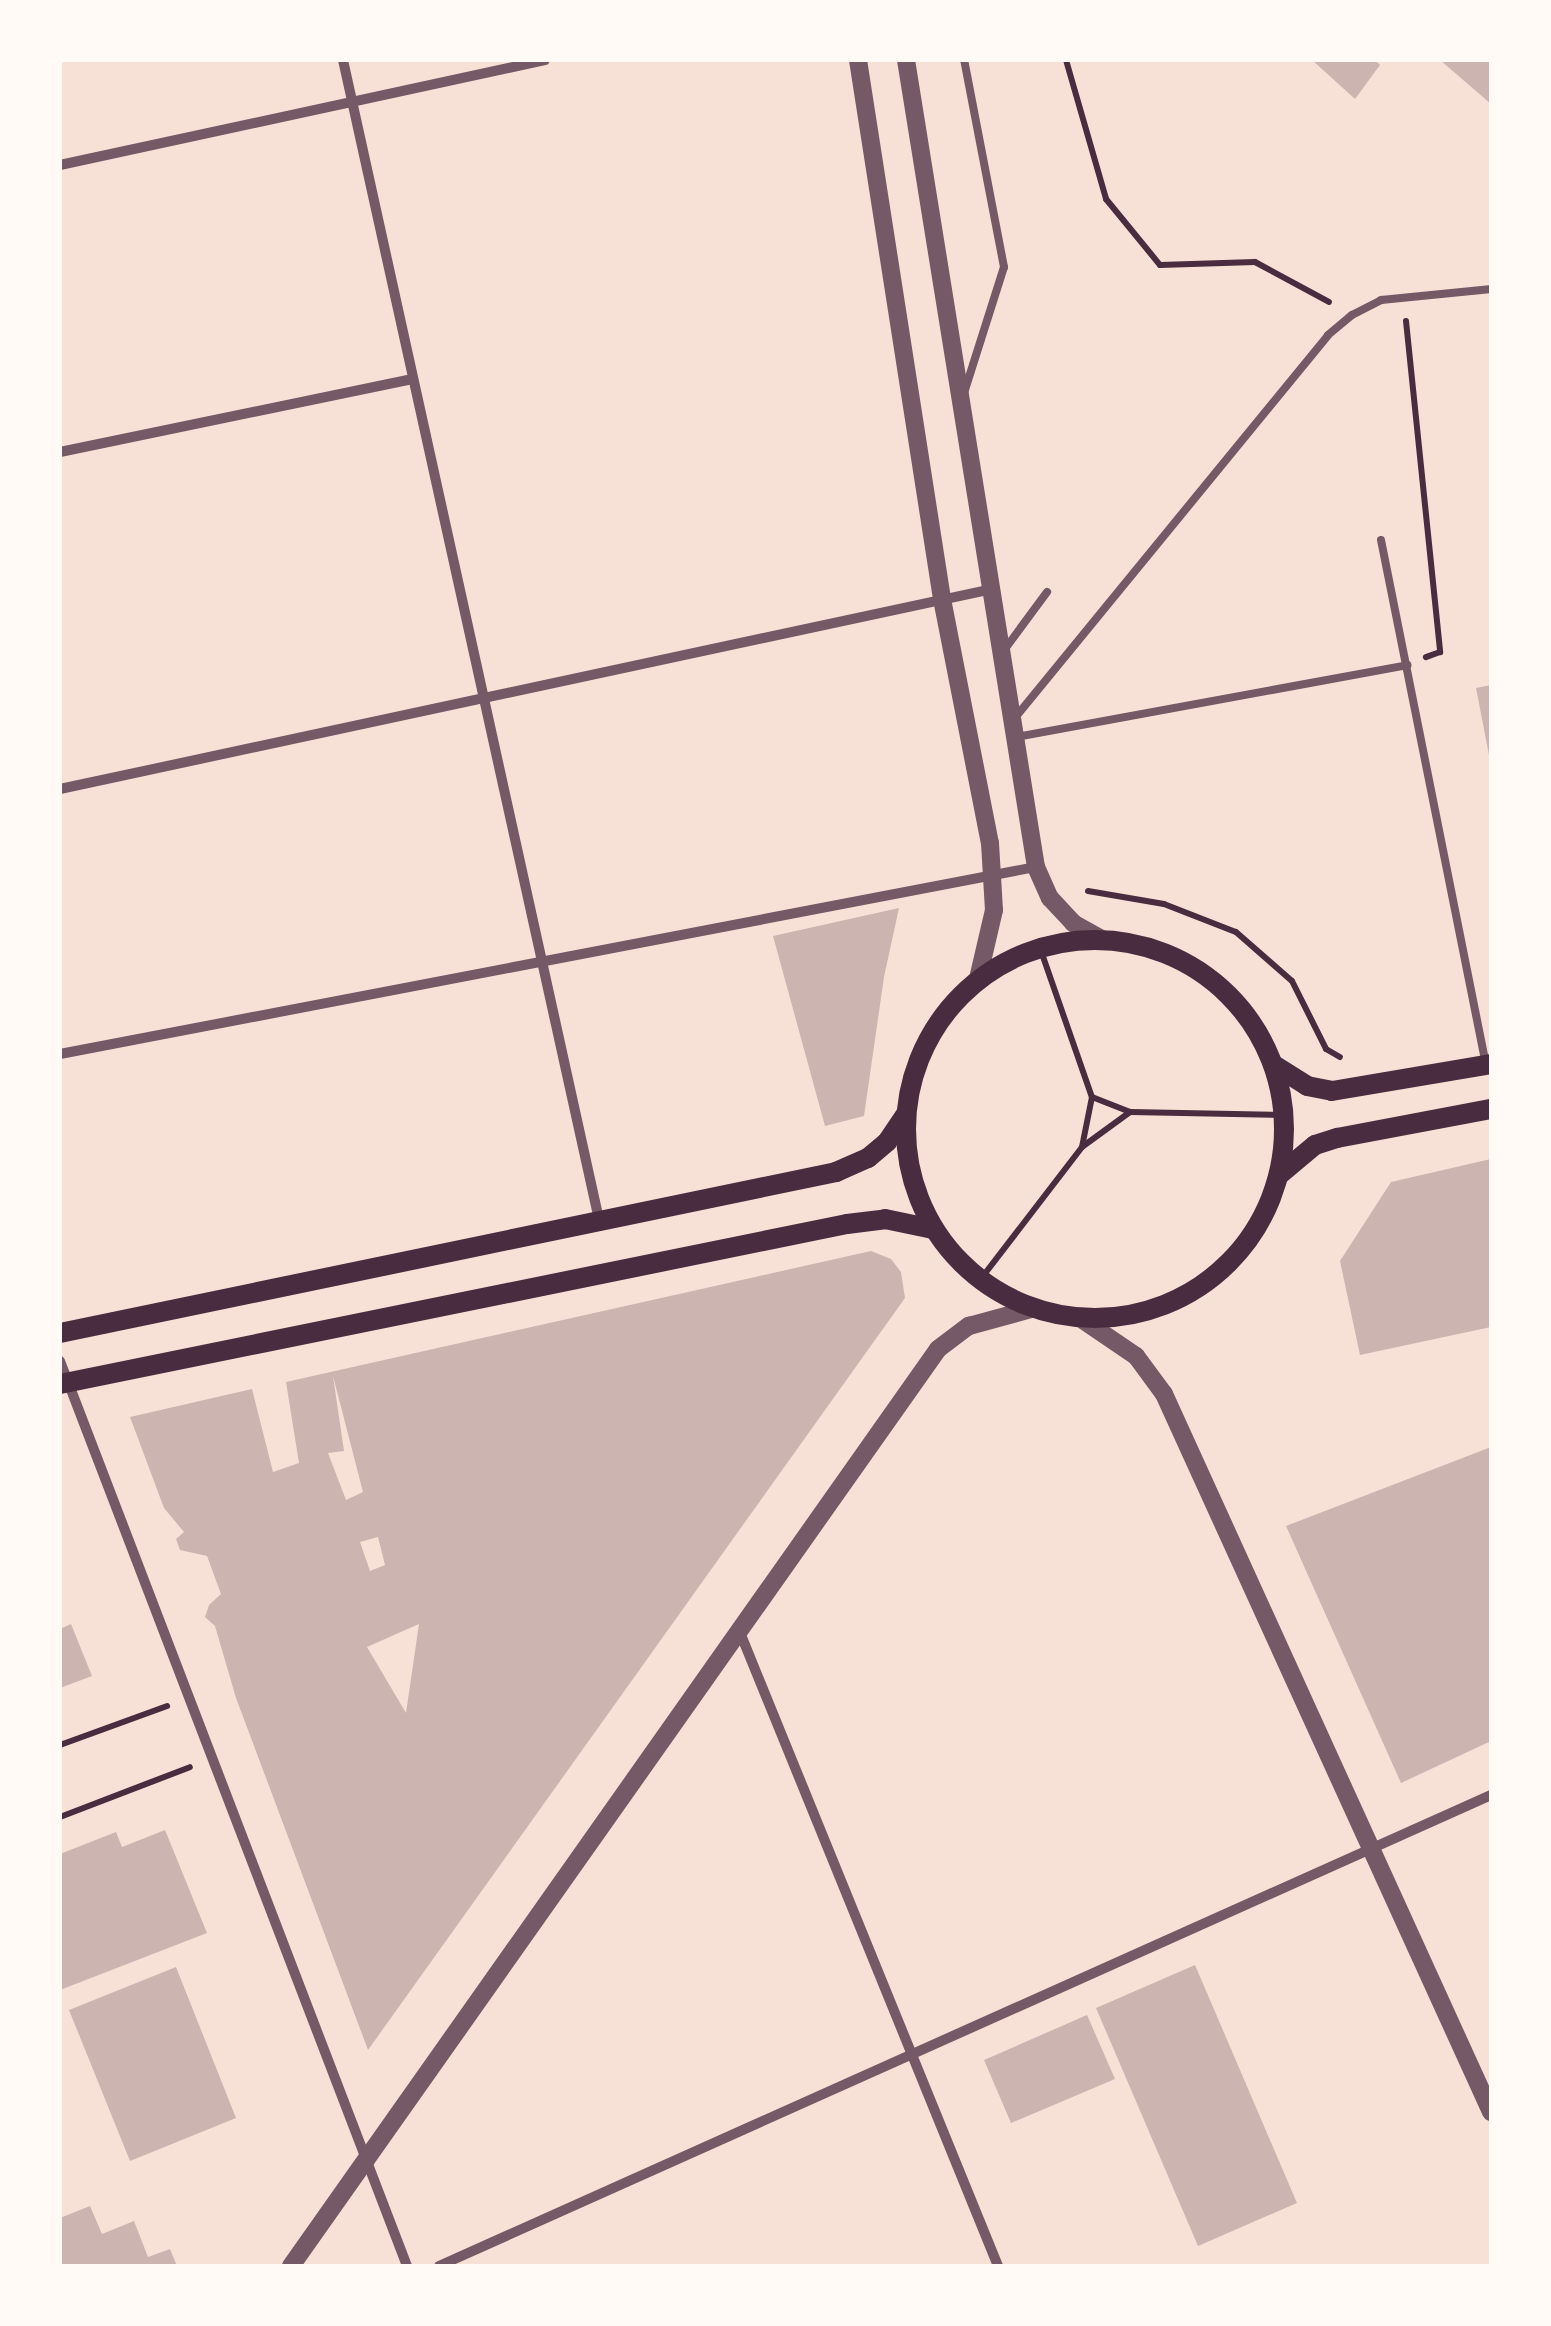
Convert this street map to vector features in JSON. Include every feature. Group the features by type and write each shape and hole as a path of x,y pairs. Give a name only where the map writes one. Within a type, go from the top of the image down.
{"main road":[{"path":"1102,939 1146,946 1188,964 1213,981 1254,1025 1274,1065 1284,1116 1279,1175 1259,1224 1226,1266 1183,1296 1133,1314 1080,1318 1035,1308 980,1280 933,1229 916,1194 906,1155 905,1115 916,1064 941,1017 978,980 1007,960 1040,948 1102,939"},
{"path":"1274,1065 1306,1086 1332,1090 1488,1064"},
{"path":"1279,1175 1315,1146 1337,1138 1491,1109"},
{"path":"60,1333 836,1172 868,1158 887,1142 905,1115"},
{"path":"64,1383 847,1224 884,1219 933,1229"}],"street":[{"path":"343,60 599,1221"},
{"path":"60,165 545,60"},
{"path":"858,60 942,599 990,843 990,946 978,980"},
{"path":"906,60 1036,867 1050,898 1073,923 1102,939"},
{"path":"60,452 413,379"},
{"path":"60,789 992,588"},
{"path":"60,1054 1036,867"},
{"path":"291,2266 938,1349 969,1326 1035,1308"},
{"path":"1080,1318 1136,1356 1164,1394 1491,2112"},
{"path":"60,1362 64,1383 407,2266"},
{"path":"739,1630 998,2266"},
{"path":"439,2266 1491,1795"}],"lane":[{"path":"961,402 1004,267 964,60"},
{"path":"1015,729 1328,335 1352,315 1381,300 1491,289"},
{"path":"1381,540 1488,1064"},
{"path":"1002,653 1047,592"},
{"path":"1015,729 1406,665"}],"path":[{"path":"1066,60 1106,199 1160,264 1254,262 1352,315"},
{"path":"1403,296 1440,652 1406,665"},
{"path":"1076,884 1109,897 1164,904 1236,932 1292,981 1326,1049 1342,1058"},
{"path":"1040,948 1092,1097 1082,1147"},
{"path":"1092,1097 1130,1112 1284,1116"},
{"path":"980,1280 1082,1147 1130,1112"},
{"path":"60,1745 187,1699"},
{"path":"60,1817 210,1760"}],"building":[{"path":"1312,60 1375,60 1380,65 1355,99"},
{"path":"1440,60 1491,60 1491,104"},
{"path":"1491,685 1491,755 1489,755 1476,688"},
{"path":"899,908 884,977 864,1116 825,1126 773,936"},
{"path":"1491,1159 1491,1327 1360,1355 1340,1261 1391,1182"},
{"path":"871,1251 891,1259 901,1272 905,1298 368,2050 236,1698 215,1626 205,1617 209,1605 221,1594 207,1556 180,1550 176,1539 184,1532 164,1508 130,1417 252,1389 273,1472 299,1463 286,1382","holes":["333,1376 363,1492 346,1500 328,1453 344,1451","378,1537 385,1565 370,1571 360,1542","419,1624 406,1713 367,1647"]},
{"path":"1491,1447 1491,1741 1401,1783 1286,1526"},
{"path":"71,1624 92,1676 60,1688 60,1629"},
{"path":"165,1830 207,1933 60,1990 60,1854 116,1832 122,1847"},
{"path":"1195,1965 1297,2203 1198,2246 1096,2008"},
{"path":"176,1967 236,2118 130,2161 69,2010"},
{"path":"1087,2015 1115,2079 1011,2123 984,2060"},
{"path":"90,2206 102,2234 134,2221 148,2257 170,2249 177,2266 60,2266 60,2218"}]}
